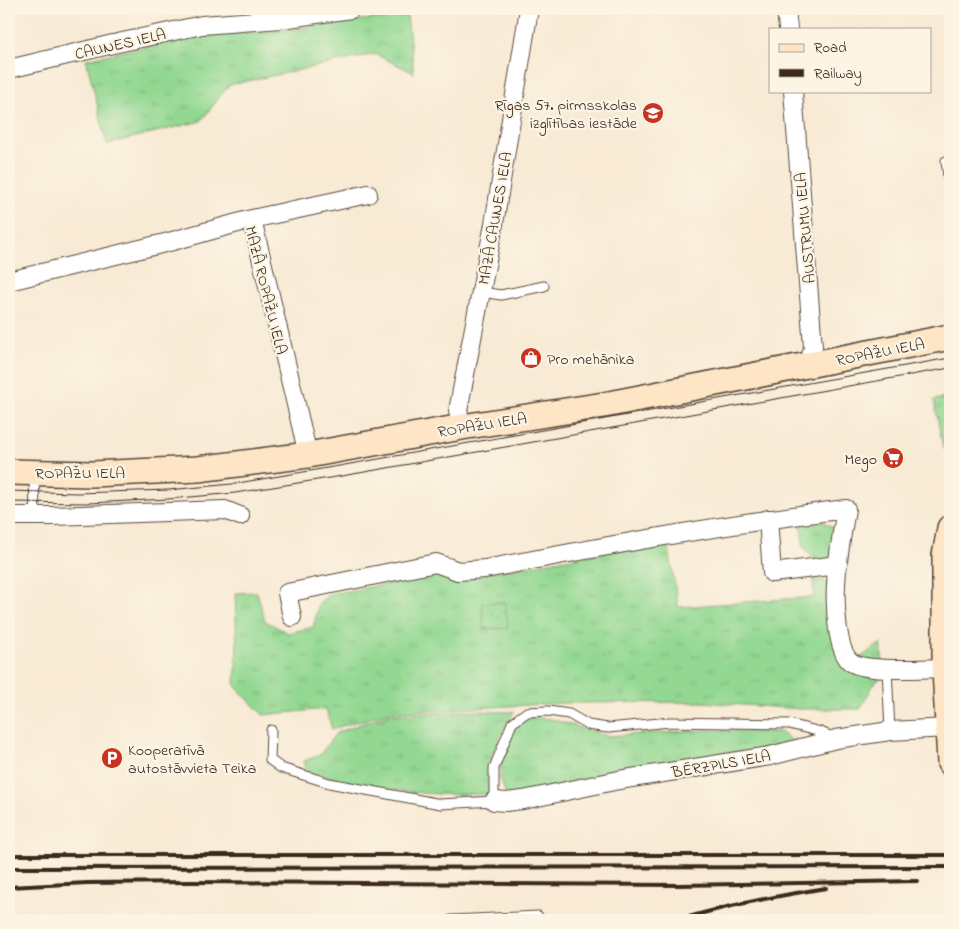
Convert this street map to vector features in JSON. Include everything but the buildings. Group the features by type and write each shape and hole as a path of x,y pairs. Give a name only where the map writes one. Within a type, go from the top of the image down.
{"street":[{"name":"CAUNES IELA","path":"9,69 113,44 200,17 282,19 351,9"},
{"name":"MAZĀ CAUNES IELA","path":"462,427 458,411 494,224 529,9"},
{"path":"786,9 788,28"},
{"name":"AUSTRUMU IELA","path":"793,92 813,347 809,364"},
{"path":"252,219 368,194"},
{"name":"MAZĀ ROPAŽU IELA","path":"9,281 252,219 308,456"},
{"name":"ROPAŽU IELA","path":"9,472 92,474 198,469 308,456 462,427 604,405 950,337"},
{"path":"292,616 287,593 436,563 458,571 485,569 768,518 846,509 836,584 837,616 842,652 850,662 862,666 948,668"},
{"path":"9,516 225,510 240,516"},
{"path":"768,518 772,573 838,565"},
{"path":"950,528 945,556 950,763"},
{"name":"BĒRZPILS IELA","path":"494,801 523,800 619,780 770,756 836,739 890,731 948,728"}],"lane":[{"path":"950,160 946,161 950,191"},
{"path":"481,292 501,295 544,286"},
{"path":"34,473 35,516"},
{"path":"887,668 890,731"},
{"path":"270,730 270,760 281,768 329,784 441,804 494,801 494,768 512,723 527,712 569,714 588,724 608,728 670,722 789,724 821,732 836,739"},
{"path":"451,920 538,916"}],"green space":[{"path":"407,16 414,73 375,54 229,85 201,121 107,144 86,59 197,36 277,31 339,22"},
{"path":"950,397 950,450 943,448 934,400"},
{"path":"822,521 834,528 835,549 827,559 815,561 803,546 801,523"},
{"path":"668,541 678,607 814,597 813,578 830,584 838,654 845,669 881,643 884,675 874,684 860,709 801,709 701,702 564,703 386,713 332,729 326,709 263,715 235,686 237,645 235,593 257,592 265,621 288,633 313,627 319,603 329,594 440,575 459,578"},
{"path":"505,602 508,628 484,629 482,603"},
{"path":"477,711 514,712 503,730 491,757 491,794 444,794 404,791 355,783 307,772 304,761 320,755 336,733 386,715"},
{"path":"527,717 551,719 608,736 707,730 781,732 794,742 770,748 715,754 630,768 525,793 506,794 500,779 501,763 514,727"}],"tram line":[{"path":"9,491 77,493 168,490 232,484 950,358"},
{"path":"9,502 88,503 235,493 342,476 950,368"}],"railway":[{"path":"9,855 950,855"},
{"path":"9,868 950,867"},
{"path":"9,887 87,883 191,882 679,885 918,881"},
{"path":"679,920 752,901 826,888"}],"place":[{"name":"Rīgas 57. pirmsskolas izglītības iestāde","path":"653,113"},
{"name":"Pro mehānika","path":"531,358"},
{"name":"Mego","path":"893,458"},
{"name":"Kooperatīvā autostāvvieta Teika","path":"112,758"}]}
